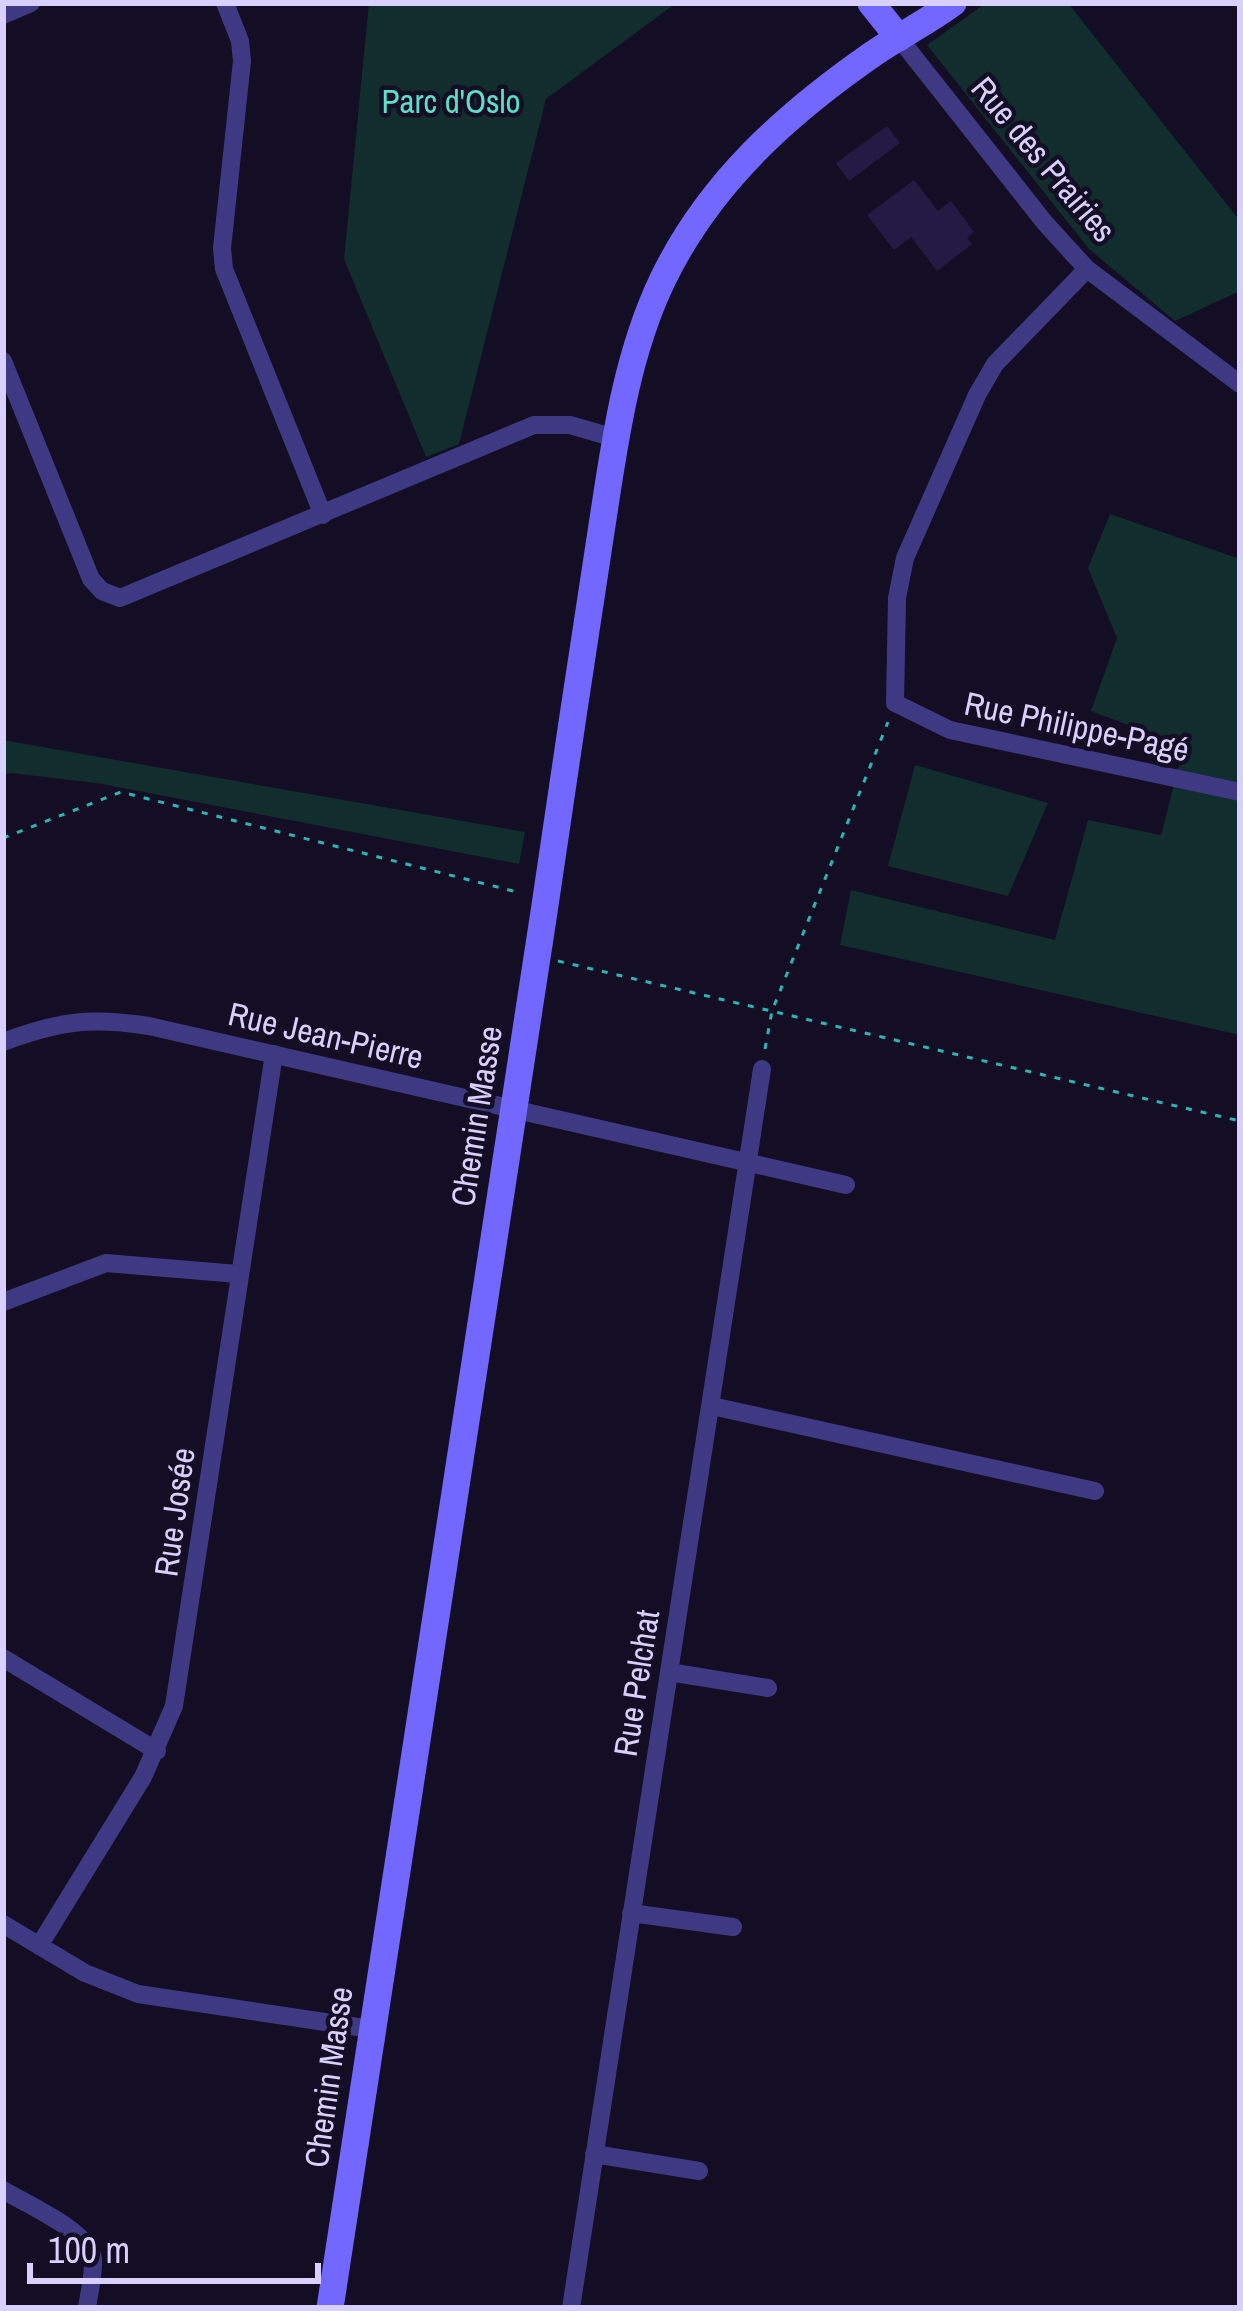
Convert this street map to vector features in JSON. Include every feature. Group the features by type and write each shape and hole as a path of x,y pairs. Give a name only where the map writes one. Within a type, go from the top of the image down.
{"street":[{"path":"3,15 31,3"},
{"path":"225,3 240,41 242,62 222,248 224,269 323,515"},
{"name":"Rue des Prairies","path":"871,3 1045,223 1088,269 1240,384"},
{"name":"Chemin Masse","path":"330,2308 616,439 637,349 659,286 706,206 769,136 872,54 953,3"},
{"path":"895,703 897,598 905,557 976,394 995,364 1088,269"},
{"path":"3,361 91,579 108,595 126,597 534,425 570,424 616,439"},
{"name":"Rue Philippe-Pagé","path":"895,703 950,730 1240,792"},
{"name":"Rue Jean-Pierre","path":"3,1042 51,1025 97,1019 175,1031 847,1185"},
{"name":"Rue Josée","path":"39,1946 157,1751 178,1692 274,1054"},
{"name":"Rue Pelchat","path":"571,2308 762,1069"},
{"path":"3,1301 106,1263 238,1274"},
{"path":"712,1406 1095,1491"},
{"path":"3,1658 157,1751"},
{"path":"669,1672 768,1688"},
{"path":"631,1913 733,1927"},
{"path":"3,1924 85,1973 138,1994 371,2029"},
{"path":"594,2154 699,2171"},
{"path":"3,2190 89,2246 93,2259 87,2308"}],"path":[{"path":"762,1069 772,1011 895,703"},
{"path":"3,838 122,792 546,900"},
{"path":"537,956 1240,1121"}],"green space":[{"name":"Parc d'Oslo","path":"369,3 676,3 546,99 459,444 426,457 344,259"},
{"path":"986,3 1068,3 1240,221 1240,291 1175,321 1089,249 927,45"},
{"path":"1110,514 1240,559 1240,1035 840,945 851,890 1055,940 1088,820 1161,835 1184,746 1091,711 1117,638 1088,568"},
{"path":"3,740 525,832 519,864 97,783 3,775"},
{"path":"915,765 1048,803 1008,896 888,866"}],"building":[{"path":"887,126 900,143 849,181 836,163"},
{"path":"914,180 938,211 951,201 974,232 967,238 972,244 937,271 911,237 894,250 867,215"}]}
